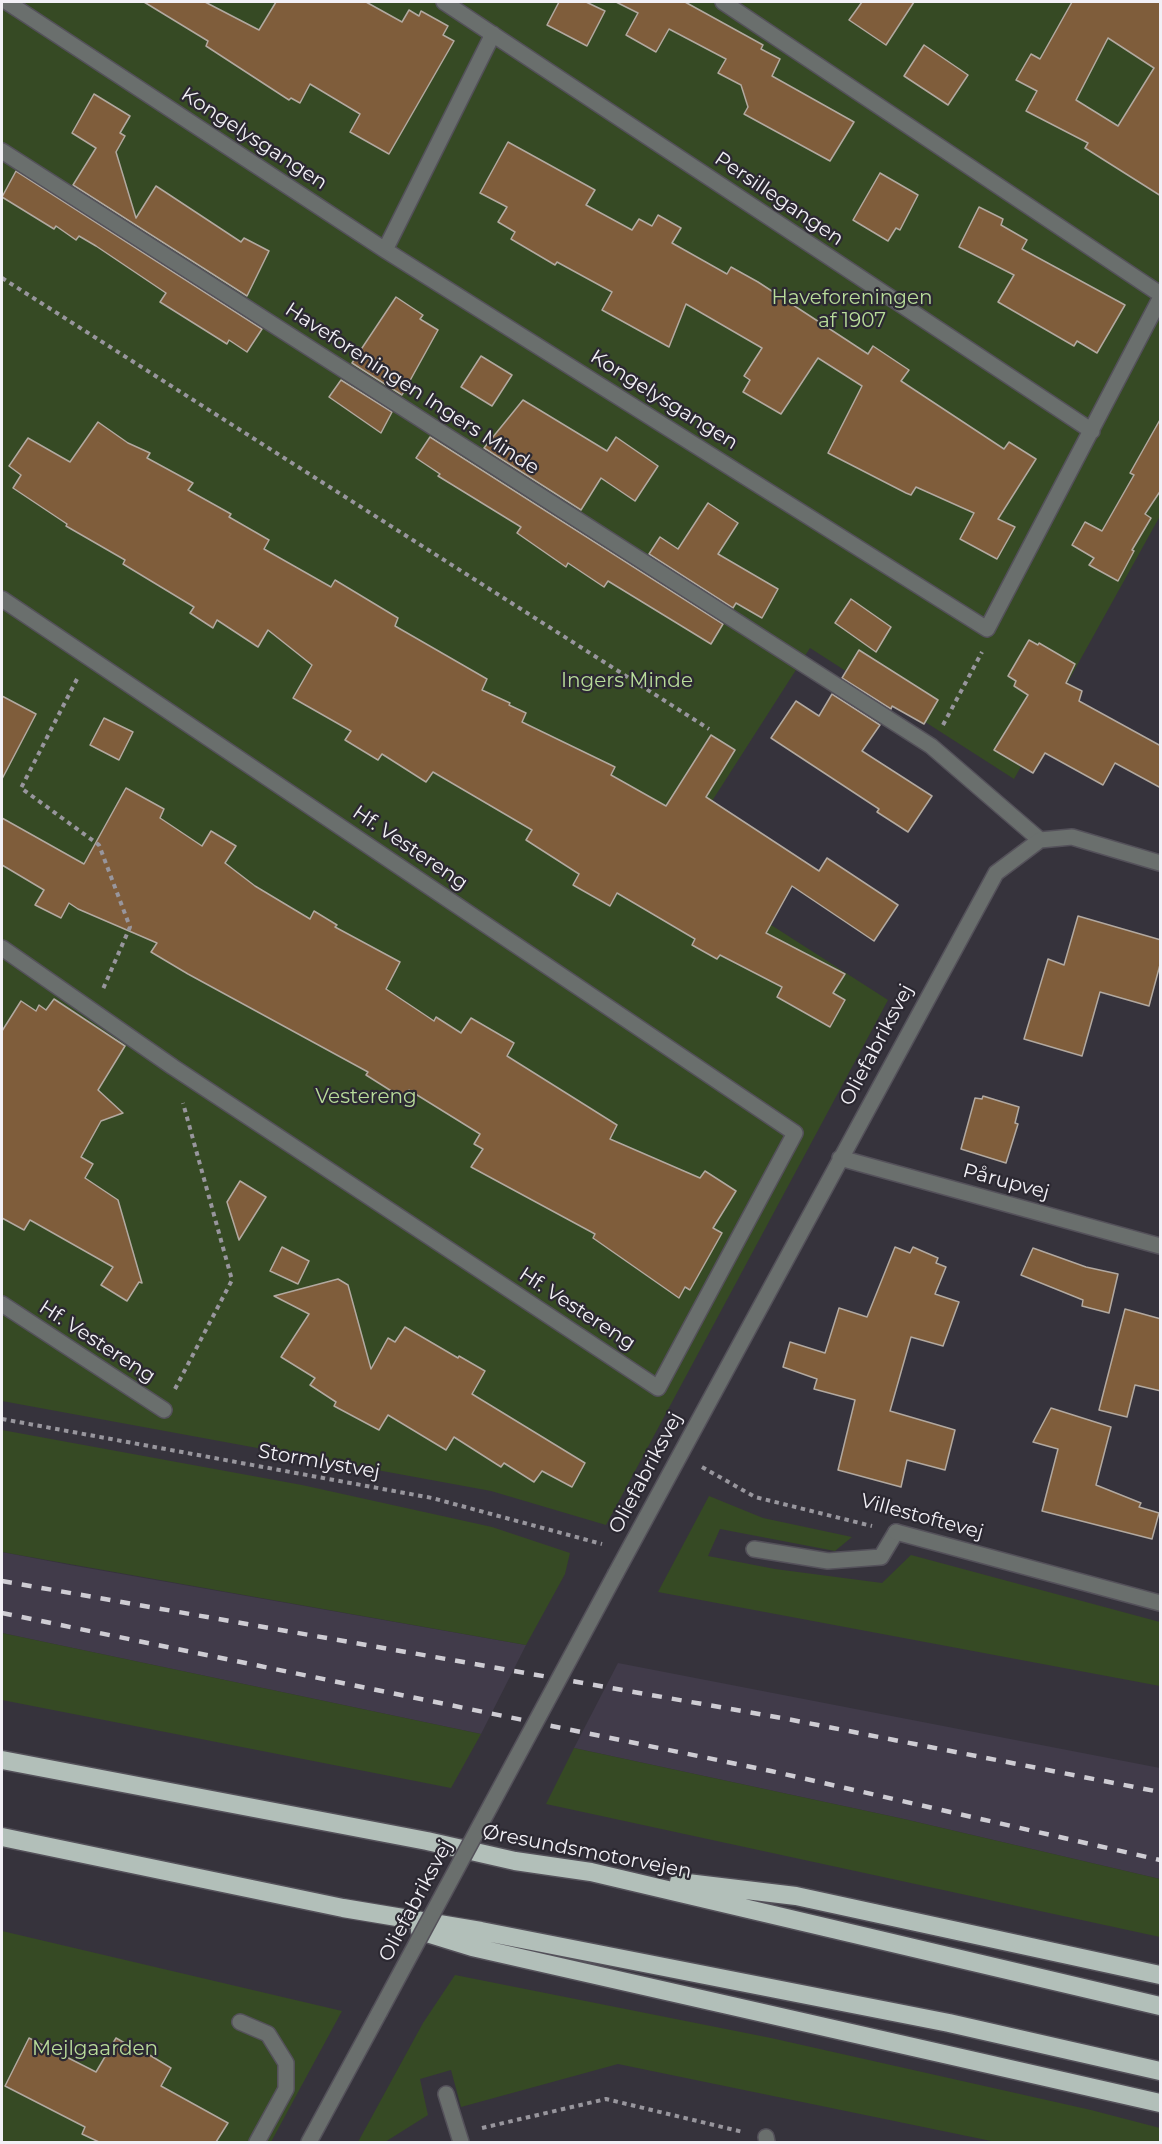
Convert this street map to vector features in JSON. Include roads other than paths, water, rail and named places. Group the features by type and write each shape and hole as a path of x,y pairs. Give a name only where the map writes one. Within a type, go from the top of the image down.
{"highway":[{"name":"Øresundsmotorvejen","path":"2,1760 427,1841 515,1861 591,1872 1161,2006"},
{"path":"2,1837 343,1908 481,1931 949,2023 1161,2071"},
{"path":"591,1872 796,1896 1161,1975"},
{"path":"343,1908 472,1947 1161,2103"}],"street":[{"name":"Kongelysgangen","path":"7,2 385,250 987,629 1092,431"},
{"name":"Persillegangen","path":"444,2 1092,431"},
{"path":"723,2 1161,297 1092,431"},
{"path":"385,250 493,34"},
{"name":"Haveforeningen Ingers Minde","path":"2,151 931,746 1040,840"},
{"name":"Hf. Vestereng","path":"2,599 795,1133 658,1388 173,1067 2,948"},
{"path":"1040,840 1071,837 1161,863"},
{"name":"Oliefabriksvej","path":"309,2142 996,873 1040,840"},
{"name":"Pårupvej","path":"840,1158 1161,1246"},
{"name":"Hf. Vestereng","path":"2,1304 164,1410"},
{"name":"Villestoftevej","path":"754,1549 828,1561 881,1557 896,1532 1161,1603"},
{"path":"240,2022 268,2034 286,2063 286,2089 257,2142"},
{"path":"446,2094 460,2138"}],"railway":[{"path":"2,1581 782,1718 1160,1792"},
{"path":"2,1613 771,1771 1160,1860"}],"park label":[{"name":"Haveforeningen af 1907","path":"852,310"},
{"name":"Ingers Minde","path":"627,681"},
{"name":"Vestereng","path":"366,1097"},
{"name":"Mejlgaarden","path":"95,2049"}]}
